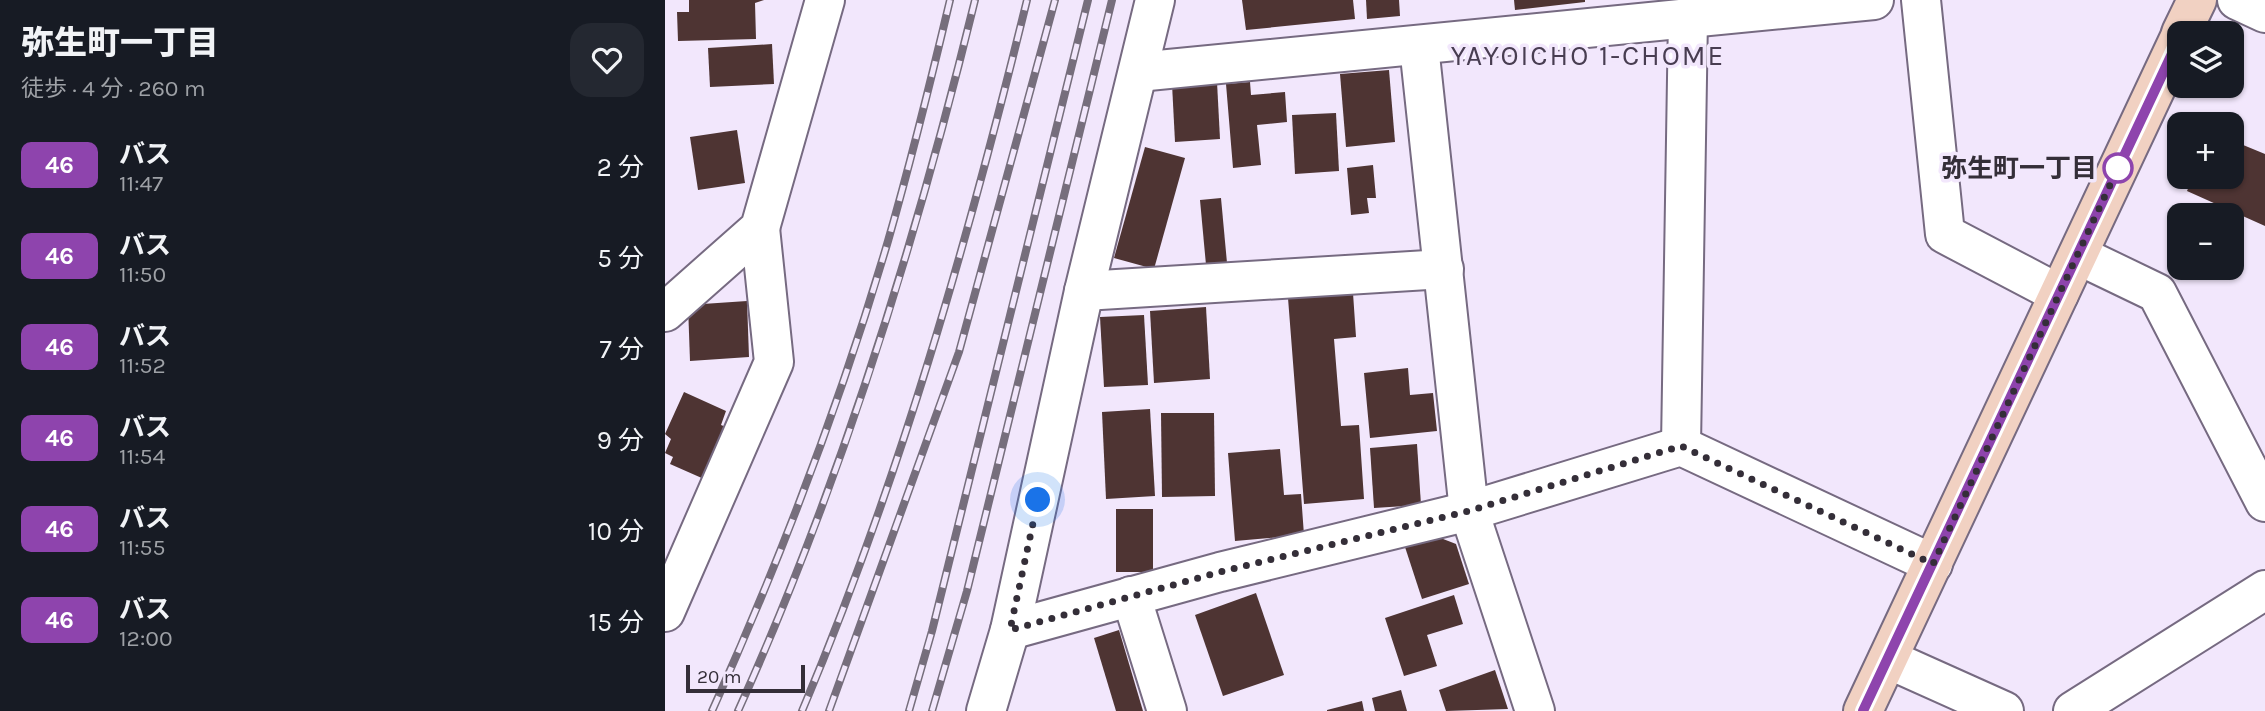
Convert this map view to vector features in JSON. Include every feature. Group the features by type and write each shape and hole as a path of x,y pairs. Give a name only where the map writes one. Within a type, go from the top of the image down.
{"street":[{"path":"665,612 774,362 760,228 825,0"},
{"path":"986,711 1010,630 1084,291 1155,0"},
{"path":"1138,72 1419,46 1628,12 1688,18 1874,0"},
{"path":"1921,0 1945,234 2059,294"},
{"path":"2187,21 2197,0"},
{"path":"2237,0 2265,13"},
{"path":"1681,446 1688,18"},
{"path":"1419,46 1469,511 1535,711"},
{"path":"1863,711 2167,65"},
{"path":"665,312 760,228"},
{"path":"2078,255 2157,293 2265,502"},
{"path":"1084,291 1444,269"},
{"path":"1010,630 1131,596 1469,511 1681,446 1933,564"},
{"path":"2073,711 2265,590"},
{"path":"1131,596 1167,711"},
{"path":"1888,659 2004,711"}],"building":[{"path":"689,0 764,0 755,3 756,39 678,41 677,12 689,12"},
{"path":"1242,0 1353,0 1355,19 1246,30"},
{"path":"1366,0 1399,0 1400,16 1367,19"},
{"path":"1514,0 1585,0 1585,2 1515,10"},
{"path":"772,44 774,84 710,87 708,48"},
{"path":"1389,70 1395,142 1346,147 1340,74"},
{"path":"1217,82 1220,139 1175,142 1172,84"},
{"path":"1250,82 1251,95 1285,92 1287,122 1257,125 1261,165 1233,168 1226,84"},
{"path":"1336,113 1339,171 1295,174 1292,115"},
{"path":"737,130 745,183 698,190 690,137"},
{"path":"2244,145 2265,154 2265,226 2244,217 2244,203 2214,203 2187,191 2244,189"},
{"path":"1145,147 1185,158 1154,269 1114,258"},
{"path":"1373,165 1376,198 1367,198 1369,213 1351,215 1347,168"},
{"path":"1221,198 1227,263 1206,265 1200,200"},
{"path":"1353,293 1356,337 1334,339 1341,426 1359,425 1364,499 1304,504 1288,298"},
{"path":"747,301 749,357 690,361 688,305"},
{"path":"1206,307 1210,379 1154,383 1150,311"},
{"path":"1144,315 1148,385 1104,387 1100,317"},
{"path":"1408,368 1410,395 1433,393 1437,431 1370,438 1364,373"},
{"path":"684,392 726,411 721,425 726,427 704,479 670,464 673,457 665,453 671,439 665,434"},
{"path":"1150,409 1155,496 1106,499 1102,412"},
{"path":"1161,413 1214,413 1215,496 1162,497"},
{"path":"1417,444 1421,505 1374,508 1370,448"},
{"path":"1280,449 1284,495 1301,494 1304,535 1235,541 1228,453"},
{"path":"1116,509 1153,509 1153,572 1116,572"},
{"path":"1438,537 1456,544 1469,584 1422,599 1405,547"},
{"path":"1256,593 1284,675 1223,696 1195,615"},
{"path":"1454,595 1463,624 1427,635 1437,666 1404,676 1385,618"},
{"path":"1119,630 1143,711 1116,711 1094,638"},
{"path":"1495,670 1508,709 1446,711 1439,690"},
{"path":"1401,690 1407,711 1375,711 1372,698"},
{"path":"1362,701 1364,711 1327,711 1327,710"}],"railway":[{"path":"712,711 786,537 830,420 870,301 921,120 950,0"},
{"path":"738,711 810,538 873,361 928,181 975,0"},
{"path":"802,711 870,537 929,360 981,181 1027,0"},
{"path":"829,711 959,352 1055,0"},
{"path":"909,711 932,631 1088,0"},
{"path":"932,711 967,591 1112,0"}],"bus line":[{"name":"46","path":"1863,711 2167,65"}],"place":[{"name":"弥生町一丁目","path":"2118,168"}],"district":[{"name":"YAYOICHO 1-CHOME","path":"1588,55"}],"route":[{"path":"1038,500 1010,630 1220,572 1469,511 1681,446 1933,564 2118,168"}]}
